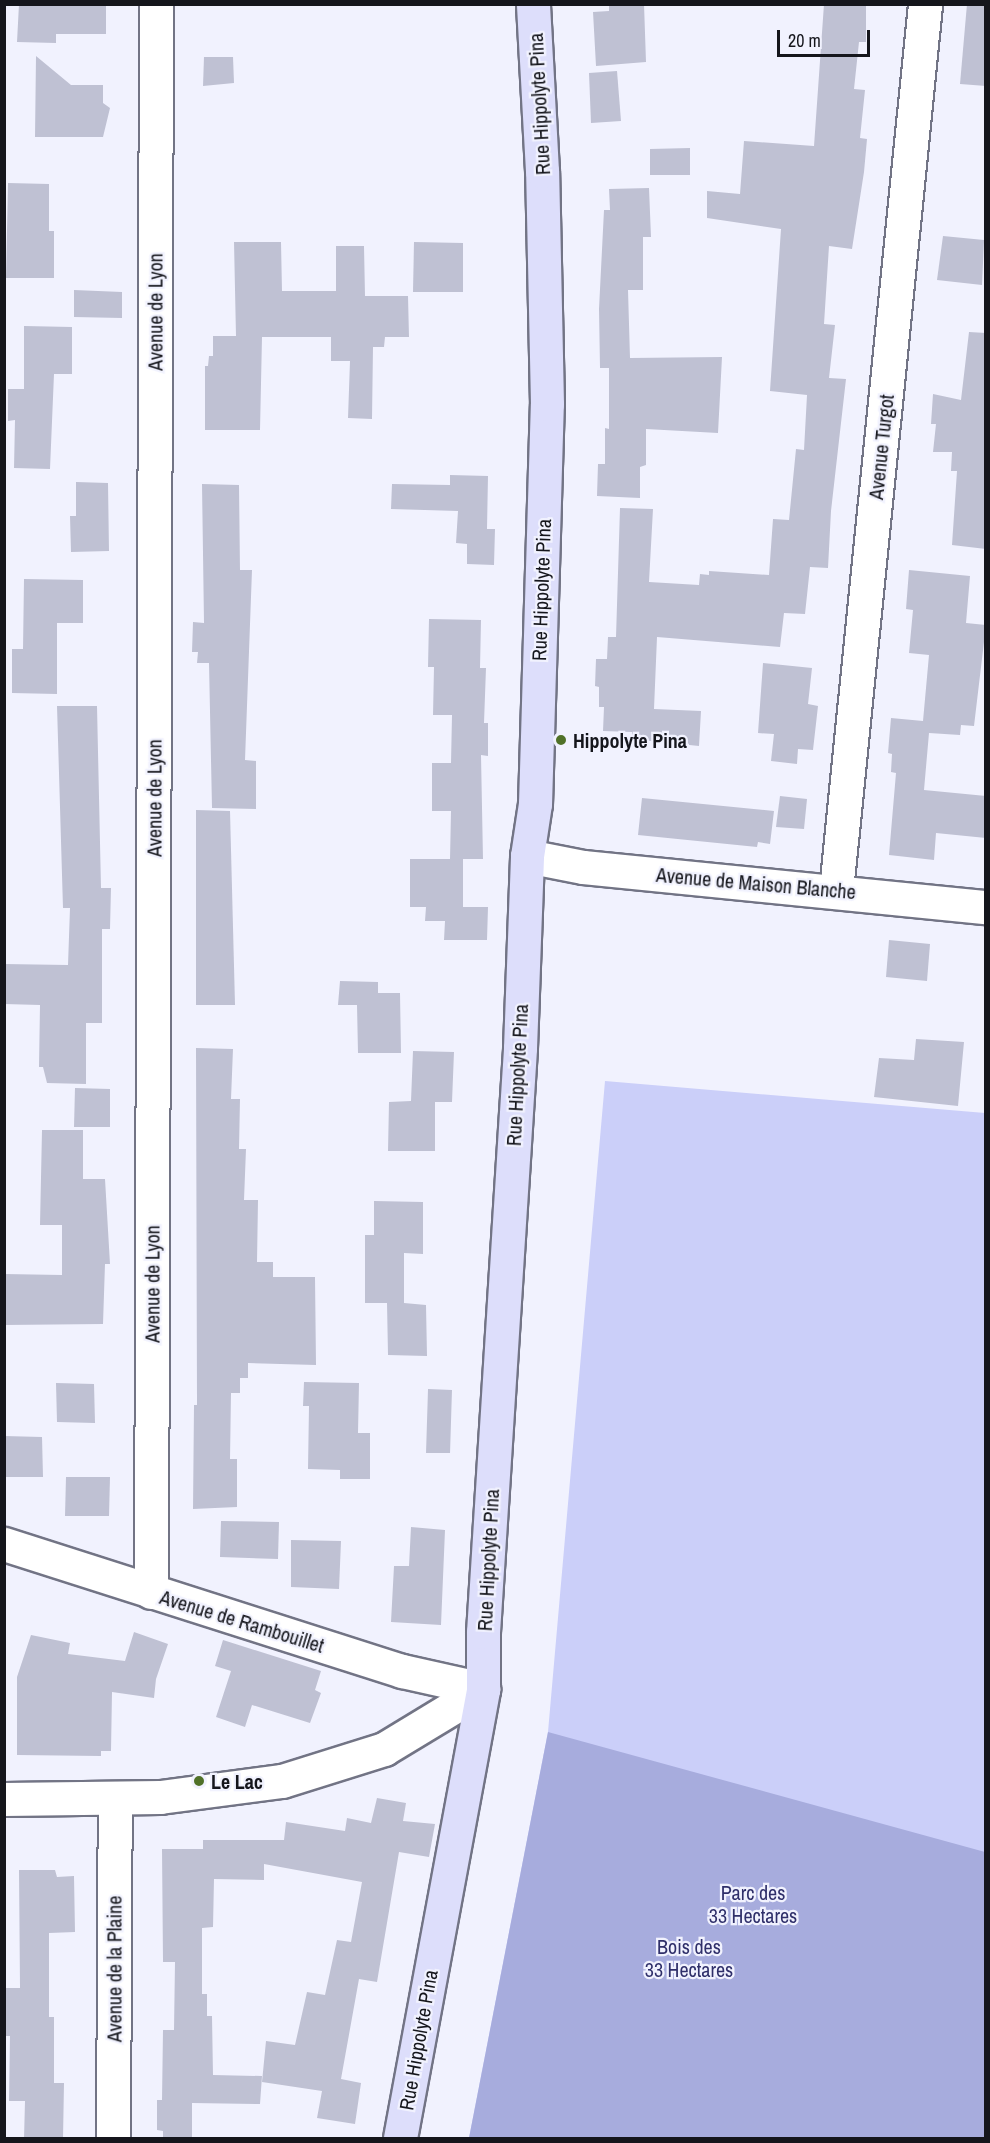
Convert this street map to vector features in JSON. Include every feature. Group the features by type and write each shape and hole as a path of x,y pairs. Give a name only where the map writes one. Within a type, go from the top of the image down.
{"main road":[{"name":"Rue Hippolyte Pina","path":"400,2139 483,1689 483,1632 520,1048 527,856 535,804 547,404 542,171 533,4"}],"street":[{"name":"Avenue de Lyon","path":"151,1592 156,4"},
{"name":"Avenue Turgot","path":"836,890 925,4"},
{"name":"Avenue de Maison Blanche","path":"527,856 584,867 836,890 986,907"},
{"name":"Avenue de Rambouillet","path":"4,1544 402,1671 483,1689"},
{"path":"4,1799 115,1799 222,1791 282,1781 384,1749 483,1689"},
{"name":"Avenue de la Plaine","path":"113,2139 115,1799"}],"green space":[{"name":"Parc des 33 Hectares","path":"605,1081 985,1113 985,2138 469,2138 548,1732"},
{"name":"Bois des 33 Hectares","path":"548,1732 985,1852 985,2138 469,2138"}],"building":[{"path":"19,4 106,4 106,34 56,34 56,43 17,42"},
{"path":"609,4 644,4 646,62 596,66 593,12 609,11"},
{"path":"824,4 866,4 866,42 859,42 854,89 865,90 860,138 867,139 852,249 829,246 824,324 835,325 829,378 846,379 831,511 828,568 810,567 805,614 784,613 780,647 657,637 654,709 701,711 699,746 632,739 632,732 603,731 604,707 599,707 599,687 595,686 596,659 607,659 608,637 616,637 620,508 653,509 649,582 699,585 700,574 709,575 709,571 769,575 773,519 789,520 796,449 804,450 807,395 770,391 781,229 707,218 707,191 740,194 744,141 814,146"},
{"path":"967,4 986,4 986,86 960,84"},
{"path":"36,56 71,85 103,85 103,103 110,108 103,137 35,137"},
{"path":"204,57 233,57 234,83 203,86"},
{"path":"617,71 621,121 591,123 589,73"},
{"path":"690,148 690,175 650,175 650,149"},
{"path":"8,183 49,184 49,231 54,231 54,278 6,278"},
{"path":"649,188 651,237 643,237 643,290 628,290 630,358 722,357 718,433 646,429 646,465 640,467 640,498 597,496 598,464 605,464 605,428 609,429 609,368 600,368 599,309 604,210 610,210 609,189"},
{"path":"943,236 984,240 982,285 937,280"},
{"path":"234,242 281,242 282,291 336,291 336,246 364,246 365,296 408,296 409,337 385,337 384,347 373,347 372,419 348,418 350,361 331,361 331,337 262,337 260,430 205,430 205,366 208,366 209,356 213,356 213,336 236,336"},
{"path":"414,242 463,243 463,292 413,292"},
{"path":"74,290 122,292 122,318 74,317"},
{"path":"24,326 72,327 72,374 54,374 50,469 14,468 15,420 8,421 8,389 24,389"},
{"path":"969,332 986,333 986,549 952,545 957,471 951,471 952,452 933,452 936,424 931,424 933,394 961,400"},
{"path":"450,475 488,476 487,529 495,529 494,565 467,564 467,544 456,543 458,511 391,509 392,484 450,485"},
{"path":"76,482 108,483 109,551 71,552 70,516 76,516"},
{"path":"202,484 239,485 240,570 252,570 245,760 256,761 256,809 212,808 209,663 197,663 198,652 192,652 193,622 204,623"},
{"path":"909,570 970,576 966,623 986,625 974,726 961,725 960,735 929,733 924,790 986,796 986,838 936,833 934,860 889,855 896,773 891,772 892,754 888,753 891,718 923,721 929,655 909,653 913,610 906,609"},
{"path":"24,579 83,580 83,623 57,623 57,694 12,693 12,649 23,649"},
{"path":"429,619 481,620 480,668 486,668 484,723 488,723 488,756 481,755 483,859 463,859 463,907 488,907 487,940 444,940 445,921 425,921 426,907 410,907 410,859 450,859 451,811 432,811 432,763 451,763 452,715 433,715 434,667 428,667"},
{"path":"763,663 812,668 808,704 818,706 813,750 798,749 797,764 771,761 774,734 758,733"},
{"path":"57,706 97,706 101,888 111,888 110,929 102,929 102,1023 86,1023 86,1084 47,1083 43,1067 39,1067 40,1005 4,1004 4,964 68,965 70,908 63,908"},
{"path":"780,796 807,799 804,829 776,827"},
{"path":"642,798 774,811 770,844 758,842 757,847 638,835"},
{"path":"196,810 230,811 235,1005 196,1005"},
{"path":"889,940 930,944 927,981 886,977"},
{"path":"340,981 378,982 378,993 400,993 401,1053 358,1053 357,1005 338,1005"},
{"path":"916,1039 964,1042 958,1106 874,1097 879,1058 914,1060"},
{"path":"196,1048 233,1049 231,1099 240,1099 239,1149 246,1149 244,1200 258,1200 257,1262 273,1262 273,1277 315,1277 316,1365 248,1363 248,1378 240,1378 240,1393 231,1393 230,1459 237,1459 237,1507 193,1509 194,1405 197,1405"},
{"path":"413,1051 454,1052 452,1102 435,1102 435,1151 388,1151 389,1102 411,1101"},
{"path":"75,1088 110,1089 110,1127 74,1127"},
{"path":"42,1130 83,1130 83,1179 105,1179 110,1264 105,1264 103,1324 4,1325 4,1274 62,1275 62,1225 40,1225"},
{"path":"374,1201 423,1202 423,1254 404,1253 404,1303 426,1305 427,1356 388,1355 387,1303 365,1303 365,1235 374,1235"},
{"path":"304,1382 359,1383 358,1433 370,1433 370,1479 340,1479 340,1470 308,1469 309,1406 303,1406"},
{"path":"56,1383 94,1384 95,1423 57,1422"},
{"path":"428,1389 452,1390 450,1453 426,1453"},
{"path":"4,1436 42,1437 43,1477 4,1477"},
{"path":"66,1477 110,1477 109,1516 65,1516"},
{"path":"221,1521 279,1522 278,1559 220,1557"},
{"path":"411,1527 445,1530 441,1625 391,1622 394,1566 409,1566"},
{"path":"291,1540 341,1541 339,1589 291,1587"},
{"path":"134,1632 168,1644 156,1679 154,1698 112,1692 111,1751 101,1751 101,1756 17,1755 17,1677 31,1635 70,1643 68,1654 125,1661"},
{"path":"223,1640 321,1671 315,1690 321,1693 310,1723 252,1705 245,1727 216,1717 231,1671 215,1666"},
{"path":"377,1798 406,1803 403,1821 435,1824 429,1857 399,1852 377,1982 359,1979 341,2079 361,2083 355,2124 317,2118 322,2091 262,2082 266,2041 295,2045 307,1992 325,1995 337,1940 351,1942 362,1882 264,1864 264,1880 214,1879 213,1927 202,1928 202,1994 207,1994 207,2016 212,2016 213,2075 262,2076 260,2104 192,2103 192,2139 163,2139 163,2131 157,2130 157,2100 162,2100 163,2030 174,2030 175,1962 163,1962 162,1849 203,1849 203,1840 284,1840 286,1822 345,1831 347,1818 371,1823"},
{"path":"19,1870 55,1870 57,1877 74,1876 75,1932 49,1933 49,2017 54,2017 54,2083 64,2083 63,2139 24,2139 25,2101 9,2101 10,2036 4,2036 4,1988 20,1988"}],"place":[{"name":"Hippolyte Pina","path":"561,740"},
{"name":"Le Lac","path":"199,1781"}]}
